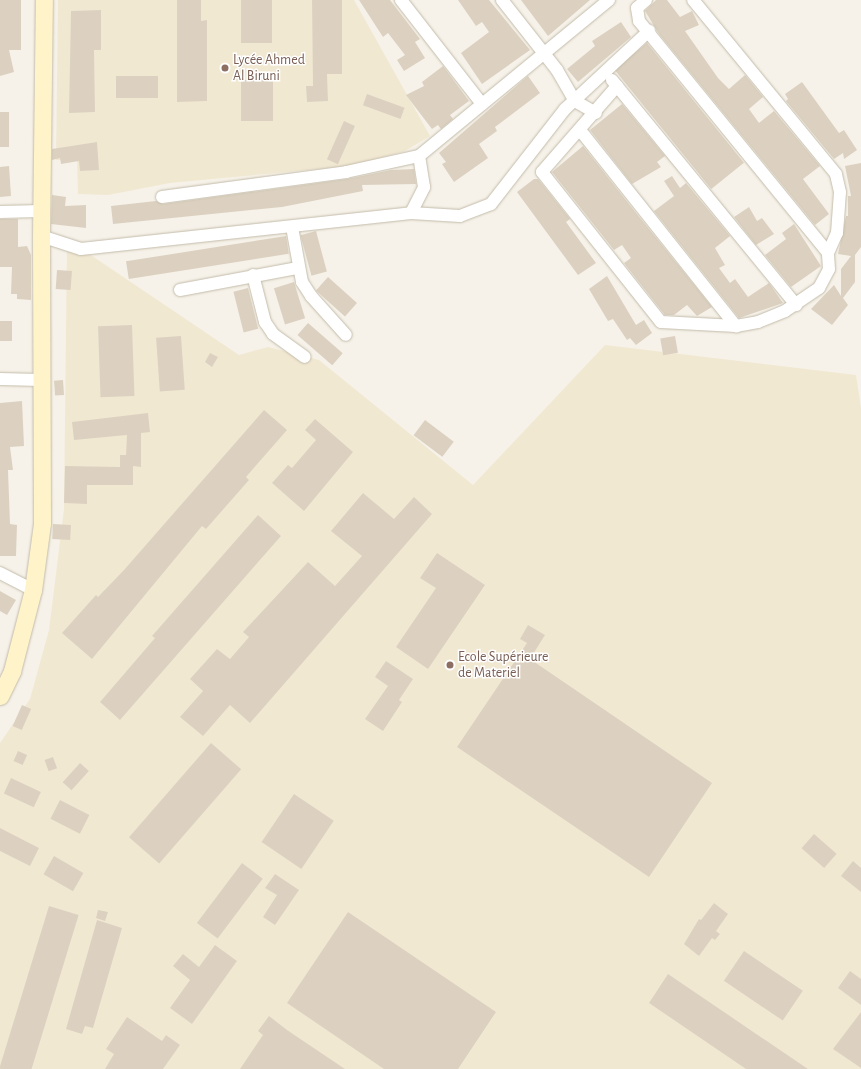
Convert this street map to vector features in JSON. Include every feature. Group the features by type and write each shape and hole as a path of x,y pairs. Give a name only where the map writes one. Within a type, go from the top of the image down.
{"main road":[{"path":"0,696 12,671 33,590 42,523 40,380 44,0"}],"street":[{"path":"401,0 482,104"},
{"path":"502,0 557,70 575,101 596,113"},
{"path":"162,197 346,172 419,156 609,0"},
{"path":"646,0 637,8 637,18 828,254"},
{"path":"617,86 596,113 542,172 661,322 736,326 758,322 796,305 818,288 829,269 828,254 837,233 840,192 836,174 694,0"},
{"path":"41,236 81,249 411,213 460,216 491,204 550,127 575,101 649,31"},
{"path":"605,73 796,305"},
{"path":"580,130 736,326"},
{"path":"411,213 424,187 419,156"},
{"path":"0,212 41,211"},
{"path":"292,227 298,268 311,296 346,335"},
{"path":"180,290 253,275 298,268"},
{"path":"253,275 265,322 273,334 305,357"},
{"path":"0,379 40,380"},
{"path":"0,573 33,590"}],"shaded area":[{"name":"Lycée Ahmed Al Biruni","path":"58,0 354,0 430,136 405,151 351,166 170,183 108,195 78,194 77,160 56,160"},
{"name":"Ecole Supérieure de Materiel","path":"67,239 239,355 268,347 319,360 473,485 605,345 856,375 861,408 861,1069 0,1069 0,743 30,699 49,630 64,509"}],"building":[{"path":"0,0 21,0 21,50 9,50 14,72 0,76"},
{"path":"177,0 201,0 201,21 207,20 207,101 177,102"},
{"path":"241,0 272,0 272,43 241,43"},
{"path":"312,0 342,0 342,74 327,74 328,101 307,102 306,86 313,86"},
{"path":"359,0 390,0 420,39 415,42 425,58 404,71 397,60 405,55 388,33 383,37"},
{"path":"458,0 489,0 530,50 482,84 461,53 489,32 482,22 476,26"},
{"path":"521,0 590,0 548,36"},
{"path":"656,0 667,0 680,17 692,11 699,25 685,31 718,78 729,89 745,75 763,97 749,109 759,123 774,111 820,166 803,179 829,214 815,225 659,34 645,11"},
{"path":"101,10 101,50 94,50 95,112 69,113 71,11"},
{"path":"621,22 631,37 578,82 567,69 595,46 592,41"},
{"path":"647,43 744,163 711,189 614,69"},
{"path":"443,66 469,101 450,115 453,119 441,129 438,125 432,129 406,95 424,86 422,82"},
{"path":"116,76 158,76 158,98 116,98"},
{"path":"528,76 540,93 495,127 497,131 479,144 488,158 454,182 442,164 446,162 439,153"},
{"path":"241,80 273,80 273,121 241,121"},
{"path":"802,82 839,133 844,130 857,150 844,159 843,153 834,159 786,101 788,99 785,94"},
{"path":"367,94 405,108 400,119 363,105"},
{"path":"622,104 665,156 657,162 661,167 632,184 590,130"},
{"path":"0,112 9,112 9,147 0,147"},
{"path":"344,121 355,126 338,164 327,159"},
{"path":"97,142 99,170 80,171 79,161 61,164 60,158 52,160 52,149"},
{"path":"583,146 712,307 697,316 687,305 674,315 665,315 624,263 631,258 622,245 614,250 552,172"},
{"path":"861,163 861,247 855,255 855,282 843,298 848,305 832,325 811,309 834,285 841,296 841,269 851,256 838,254 846,216 848,216 848,196 851,196 845,166"},
{"path":"9,166 11,196 0,197 0,167"},
{"path":"414,169 416,184 362,185 363,191 282,207 113,224 111,206 156,201 163,204 347,179 391,170"},
{"path":"672,176 680,188 686,183 730,236 715,248 725,265 719,268 730,283 735,279 748,297 769,283 783,303 739,318 654,211 674,196 664,181"},
{"path":"534,179 538,179 570,219 566,222 596,263 578,275 517,192"},
{"path":"52,195 66,197 65,206 86,205 86,228 51,224"},
{"path":"749,207 757,221 762,218 774,234 756,245 734,217"},
{"path":"0,219 18,219 18,247 27,246 31,255 31,300 17,299 17,294 11,294 12,267 0,267"},
{"path":"794,224 821,266 791,287 765,255 786,239 782,233"},
{"path":"316,231 327,272 311,276 301,235"},
{"path":"286,236 289,254 129,279 126,261"},
{"path":"57,270 72,271 71,290 56,289"},
{"path":"607,276 636,325 644,320 652,333 636,345 630,338 627,340 613,319 608,321 589,289"},
{"path":"328,277 357,303 345,316 316,290"},
{"path":"294,282 305,318 285,324 274,288"},
{"path":"248,288 258,329 244,332 233,292"},
{"path":"0,321 12,321 12,341 0,341"},
{"path":"308,323 343,353 332,365 298,335"},
{"path":"132,325 134,396 100,397 98,326"},
{"path":"181,336 185,390 160,392 156,338"},
{"path":"675,336 678,353 663,355 660,339"},
{"path":"210,353 218,357 212,367 205,362"},
{"path":"63,380 64,395 55,396 54,381"},
{"path":"22,401 24,446 10,447 13,470 8,470 10,524 17,525 16,556 0,556 0,403"},
{"path":"264,410 287,430 246,477 249,480 206,529 202,526 92,659 62,633 96,595 98,597 124,570"},
{"path":"148,413 150,432 141,433 141,467 133,466 133,485 87,485 87,504 64,503 65,466 120,467 120,455 126,455 127,435 74,440 72,422"},
{"path":"315,419 353,452 304,511 272,483 288,465 292,468 316,440 305,430"},
{"path":"425,420 454,442 442,457 414,435"},
{"path":"363,493 394,519 414,497 432,514 250,723 230,705 203,736 180,717 203,691 190,679 217,649 230,659 249,637 243,632 308,562 335,586 362,556 331,531"},
{"path":"258,515 281,536 120,720 100,702 155,638 152,636"},
{"path":"53,524 71,525 70,540 52,539"},
{"path":"437,553 485,585 428,669 396,647 436,588 420,578"},
{"path":"0,591 16,600 7,615 0,611"},
{"path":"528,625 545,635 530,659 712,783 649,877 457,747 527,643 520,639"},
{"path":"386,661 413,679 399,700 402,702 383,731 365,719 388,686 375,677"},
{"path":"22,705 31,709 22,730 13,726"},
{"path":"211,743 241,769 159,864 129,837"},
{"path":"18,751 27,755 23,765 14,761"},
{"path":"53,757 57,768 49,771 45,760"},
{"path":"80,763 89,771 72,790 63,782"},
{"path":"11,778 41,792 34,807 4,793"},
{"path":"294,794 334,821 301,869 262,842"},
{"path":"60,800 89,815 80,834 50,819"},
{"path":"0,828 39,848 30,866 0,851"},
{"path":"814,834 837,854 824,868 802,848"},
{"path":"54,856 83,873 73,891 44,874"},
{"path":"853,861 861,868 861,892 841,876"},
{"path":"242,863 263,879 218,939 197,923"},
{"path":"275,874 299,890 275,925 263,917 277,895 265,888"},
{"path":"714,903 728,914 716,931 720,934 715,940 712,938 699,956 684,944 699,919 701,920"},
{"path":"49,906 79,915 32,1069 0,1069"},
{"path":"98,910 108,912 105,921 96,918"},
{"path":"348,912 496,1012 458,1069 384,1069 287,1003"},
{"path":"97,920 122,928 93,1028 85,1026 82,1034 66,1029"},
{"path":"215,945 237,961 192,1024 170,1008 190,980 173,966 183,954 199,967"},
{"path":"744,951 803,991 783,1021 724,981"},
{"path":"850,971 861,979 861,1005 838,988"},
{"path":"668,974 808,1069 746,1069 649,1003"},
{"path":"861,1012 861,1068 833,1049"},
{"path":"269,1016 345,1069 240,1069 263,1035 258,1031"},
{"path":"127,1017 162,1041 166,1035 180,1045 163,1069 105,1069 114,1054 106,1049"}],"place":[{"name":"Lycée Ahmed Al Biruni","path":"225,68"},
{"name":"Ecole Supérieure de Materiel","path":"450,665"}]}
